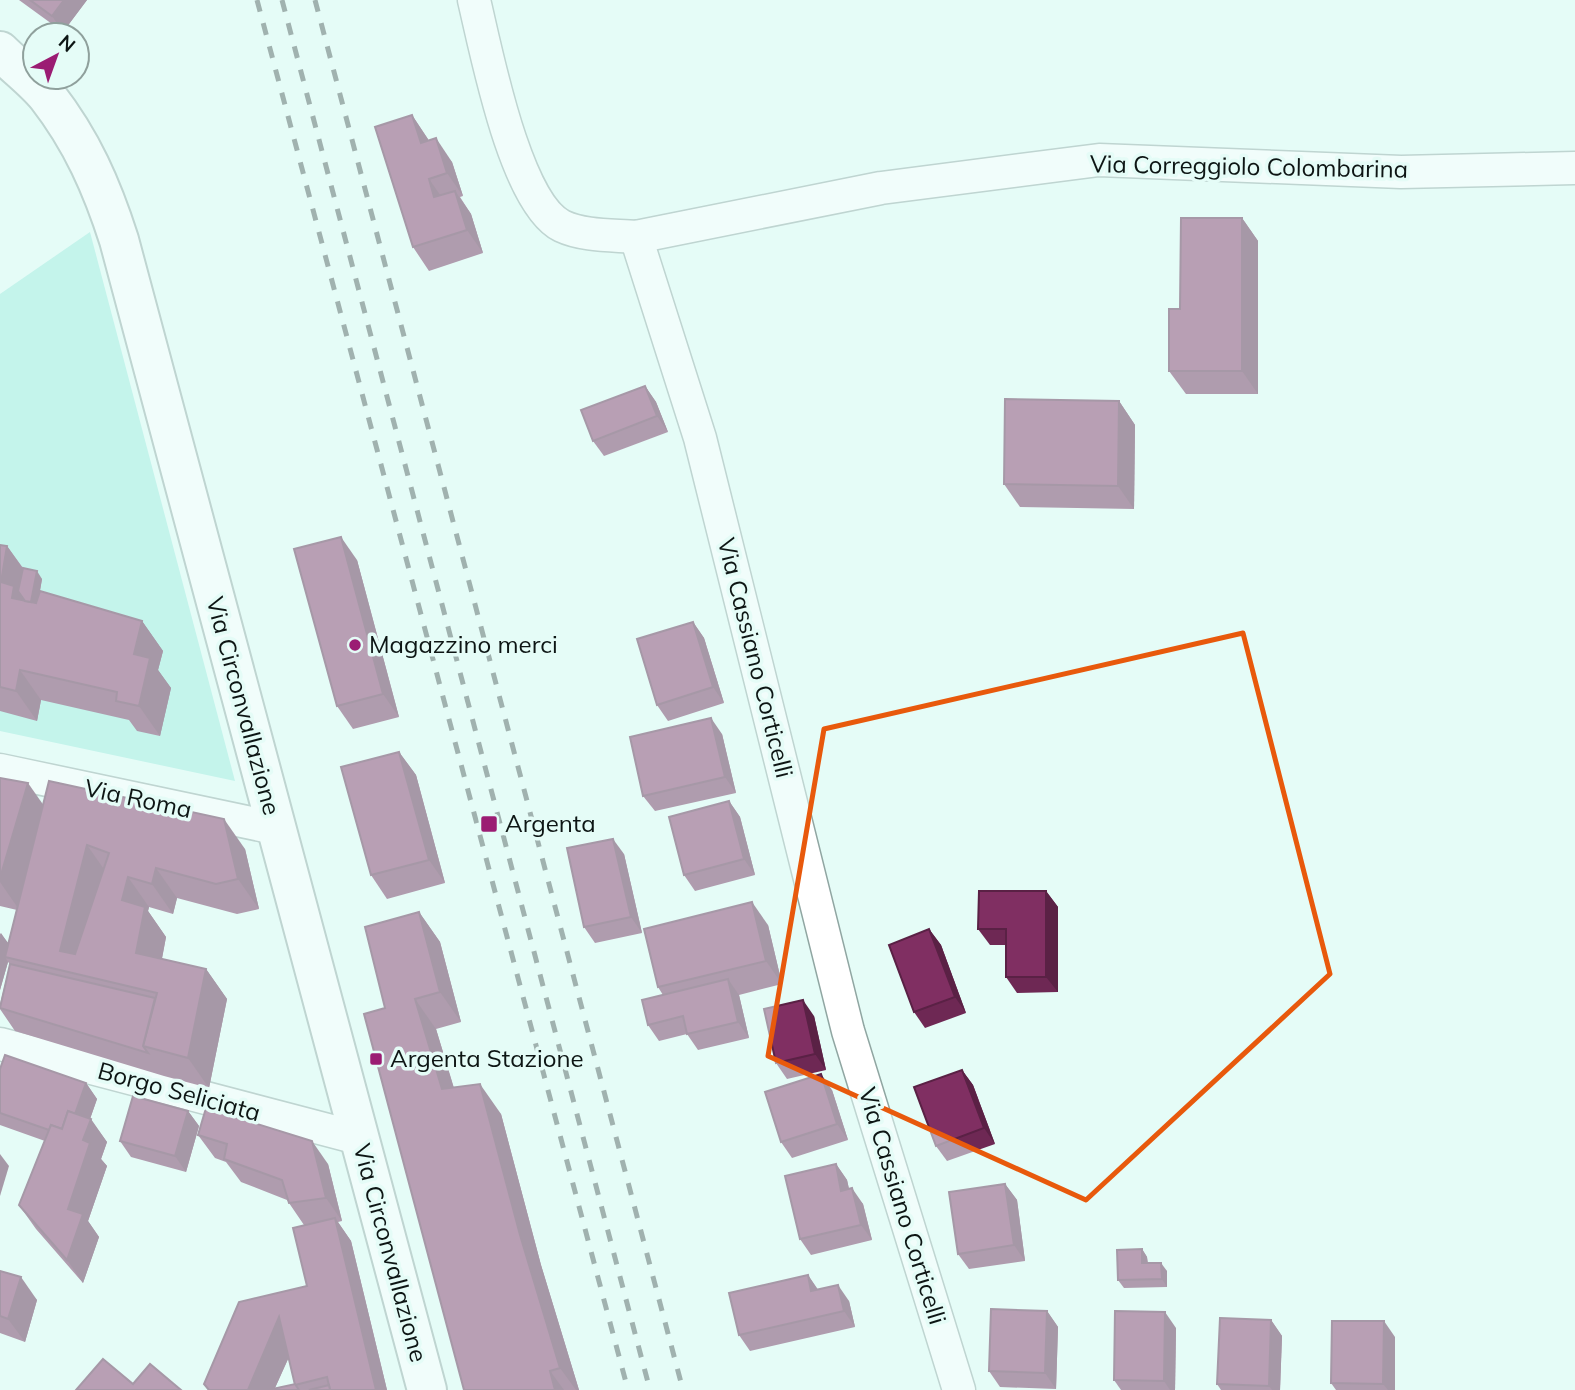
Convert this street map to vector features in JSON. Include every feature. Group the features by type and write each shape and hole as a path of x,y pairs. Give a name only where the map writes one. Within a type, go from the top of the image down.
{"street":[{"path":"474,0 516,157 538,205 560,225 596,233 636,237"},
{"name":"Via Circonvallazione","path":"0,51 45,94 92,167 106,199 428,1390"},
{"name":"Via Correggiolo Colombarina","path":"636,237 881,188 1100,160 1401,172 1575,168"},
{"name":"Via Cassiano Corticelli","path":"636,237 700,438 848,1031 959,1390"},
{"name":"Via Roma","path":"0,770 64,798 275,828"},
{"name":"Borgo Seliciata","path":"1,1034 358,1138"}],"highlighted area":[{"path":"1243,633 1330,974 1086,1200 768,1056 824,729"}],"green space":[{"path":"90,232 235,781 0,731 0,294"}],"building":[{"path":"30,0 64,0 52,16"},
{"path":"412,115 421,143 436,138 447,173 429,179 434,197 455,191 467,230 413,247 375,127"},
{"path":"1181,218 1242,218 1242,371 1169,371 1169,309 1180,309"},
{"path":"645,386 657,416 593,441 581,410"},
{"path":"1005,399 1119,401 1118,486 1004,484"},
{"name":"Magazzino merci","path":"341,537 383,694 337,706 294,549"},
{"path":"0,545 7,546 1,582 14,586 12,598 36,603 40,591 142,621 134,654 150,658 139,706 116,701 117,692 20,670 16,691 0,687"},
{"path":"23,568 37,571 31,602 25,601 18,591"},
{"path":"693,622 713,687 657,705 637,639"},
{"path":"711,718 725,777 643,796 630,737"},
{"name":"Argenta","path":"399,752 429,860 371,875 341,767"},
{"path":"0,778 28,783 0,878"},
{"path":"49,781 224,819 238,879 216,884 156,868 152,884 128,877 122,900 145,907 136,953 206,969 188,1058 143,1046 157,993 5,957","holes":["87,845 109,853 75,954 60,951"]},
{"path":"729,801 744,859 684,875 669,817"},
{"path":"613,839 631,917 584,927 567,848"},
{"path":"979,891 1046,891 1046,977 1006,977 1006,929 978,929"},
{"path":"752,902 766,961 658,987 644,929"},
{"path":"419,912 440,992 415,999 442,1089 480,1084 520,1235 560,1368 550,1371 555,1390 464,1390 364,1014 385,1008 365,927"},
{"path":"929,929 955,997 914,1012 889,945"},
{"path":"10,964 155,998 143,1046 148,1053 0,1008"},
{"path":"728,979 738,1022 687,1034 683,1016 648,1025 642,1000"},
{"path":"803,1000 815,1054 776,1063 764,1009"},
{"path":"5,1055 86,1083 75,1114 68,1111 62,1129 51,1125 49,1130 0,1113 0,1069"},
{"path":"962,1070 984,1128 936,1146 914,1087"},
{"path":"821,1074 837,1124 781,1142 765,1092"},
{"path":"133,1096 188,1111 175,1156 120,1141"},
{"path":"206,1108 312,1141 326,1198 289,1203 282,1180 224,1159 227,1144 198,1135"},
{"path":"68,1111 91,1119 83,1140 90,1143 68,1209 83,1214 67,1260 19,1205 51,1125 62,1129"},
{"path":"836,1164 841,1191 852,1188 861,1225 800,1239 785,1176"},
{"path":"1005,1184 1014,1245 958,1254 949,1192"},
{"path":"335,1218 376,1390 330,1390 327,1377 295,1385 279,1317 248,1390 209,1390 204,1384 239,1302 307,1286 293,1228"},
{"path":"1142,1249 1142,1263 1161,1263 1162,1279 1118,1280 1117,1250"},
{"path":"0,1271 21,1277 8,1319 0,1316"},
{"path":"808,1275 811,1291 838,1285 844,1311 739,1335 729,1293"},
{"path":"991,1309 1047,1311 1045,1373 989,1371"},
{"path":"1115,1311 1165,1312 1164,1381 1114,1380"},
{"path":"1220,1318 1271,1320 1269,1386 1217,1384"},
{"path":"1332,1321 1384,1321 1383,1384 1331,1383"},
{"path":"103,1359 133,1384 150,1364 181,1390 76,1390"},
{"path":"295,1384 299,1390 268,1390"},
{"path":"329,1385 330,1390 309,1390"}],"railway":[{"path":"257,0 628,1390"},
{"path":"282,0 650,1390"},
{"path":"315,0 683,1390"}],"place":[{"name":"Magazzino merci","path":"355,645"},
{"name":"Argenta","path":"489,824"},
{"name":"Argenta Stazione","path":"376,1059"}]}
